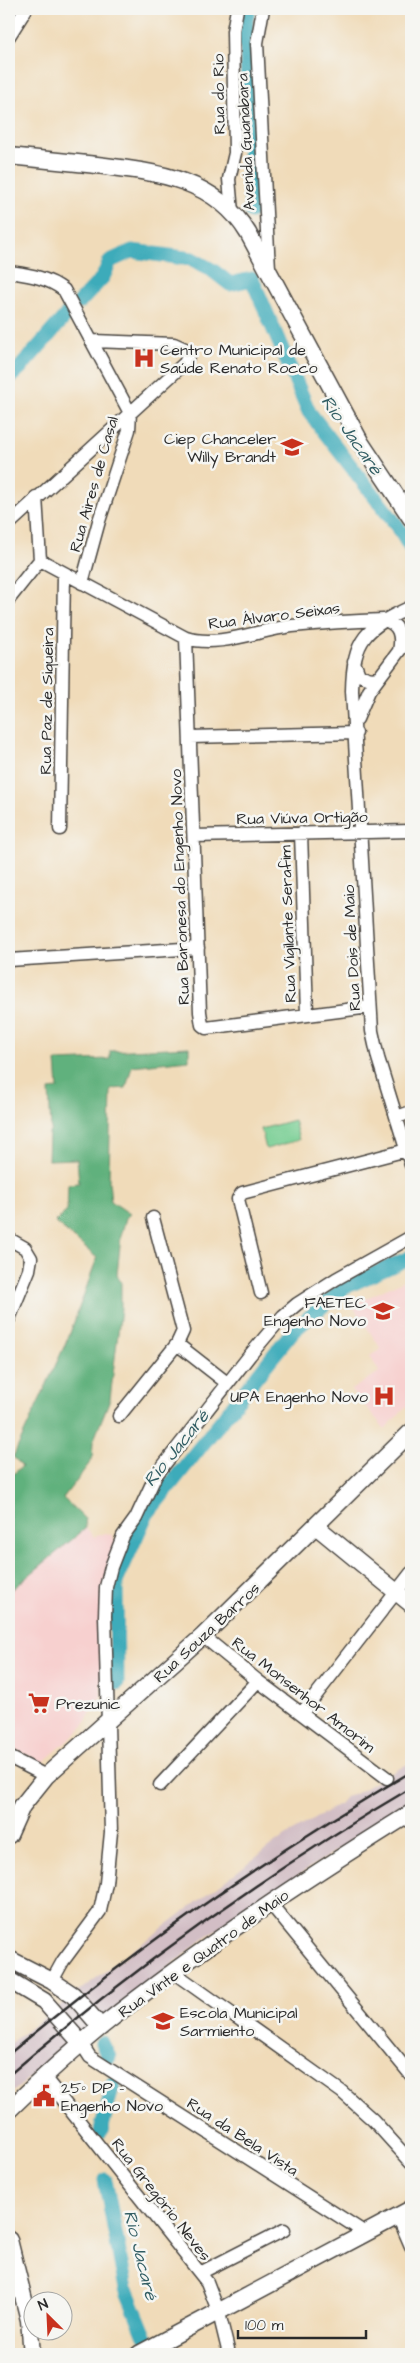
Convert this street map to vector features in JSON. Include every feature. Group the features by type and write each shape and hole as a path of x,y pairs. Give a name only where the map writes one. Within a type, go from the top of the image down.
{"main road":[{"path":"9,156 160,174 190,182 211,194 236,217 361,443 411,518"},
{"name":"Rua Souza Barros","path":"9,1835 22,1806 46,1776 203,1636 411,1432"},
{"path":"317,1526 411,1604"},
{"name":"Rua Vinte e Quatro de Maio","path":"9,2110 101,2027 173,1972 270,1903 411,1814"},
{"path":"9,1959 73,1994 101,2027"},
{"path":"9,1980 44,2001 82,2043"},
{"path":"139,2354 404,2213"},
{"path":"9,2240 29,2320 32,2354"}],"street":[{"path":"9,36 26,9"},
{"name":"Rua do Rio","path":"236,217 229,179 234,153 233,31 237,9"},
{"name":"Avenida Guanabara","path":"263,9 258,27 257,51 268,272"},
{"path":"211,194 229,179"},
{"name":"Rua Aires de Casal","path":"9,272 39,277 54,282 64,290 94,341 130,413 129,430 99,520 82,583"},
{"path":"9,524 36,497 185,362 187,353 180,346 174,344 94,341"},
{"path":"9,599 40,560 36,497"},
{"name":"Rua Álvaro Seixas","path":"40,560 186,638 195,641 217,640 291,626 383,620"},
{"name":"Rua Paz de Siqueira","path":"60,829 64,574"},
{"path":"383,620 411,606"},
{"path":"383,620 394,623 397,628 401,641 398,651"},
{"name":"Rua Dois de Maio","path":"383,620 361,642 354,662 352,691 370,1006 374,1046 411,1165"},
{"path":"190,737 355,728 364,699 411,635"},
{"name":"Rua Baronesa do Engenho Novo","path":"186,638 200,1017 202,1025 206,1028 370,1006"},
{"path":"354,662 359,675 365,678 378,678"},
{"name":"Rua Viúva Ortigão","path":"194,836 411,831"},
{"name":"Rua Vigilante Serafim","path":"300,833 307,1014"},
{"path":"9,960 198,948"},
{"path":"397,1117 411,1112"},
{"path":"261,1293 238,1199 242,1194 407,1150"},
{"path":"119,1416 177,1344 183,1327 153,1218"},
{"path":"52,1981 63,1961 100,1911 104,1897 110,1856 106,1587 123,1536 136,1518 156,1475 268,1332 296,1304 411,1237"},
{"path":"9,1239 25,1248 31,1258 29,1270 9,1319"},
{"path":"177,1344 228,1382"},
{"path":"302,1713 395,1591 411,1573"},
{"name":"Rua Monsenhor Amorim","path":"203,1636 258,1681 387,1778"},
{"path":"160,1785 258,1681"},
{"path":"9,1756 46,1776"},
{"path":"270,1903 411,2075"},
{"path":"173,1972 342,2092 373,2120 411,2162"},
{"name":"Rua da Bela Vista","path":"82,2043 90,2057 367,2234"},
{"name":"Rua Gregório Neves","path":"44,2077 200,2273 213,2295 229,2354"},
{"path":"404,2213 411,2246"},
{"path":"200,2273 284,2230"}],"shaded area":[{"path":"411,1277 411,1402 385,1429 351,1390 379,1372 370,1356 381,1349 352,1305"},
{"path":"86,1528 94,1537 106,1533 112,1535 115,1540 116,1551 103,1594 101,1696 81,1729 42,1763 9,1746 9,1592"},
{"path":"411,1762 411,1803 267,1895 205,1938 9,2095 9,2045 13,2041 279,1840 339,1804 345,1797 353,1795"}],"green space":[{"path":"189,1047 189,1060 132,1066 126,1088 111,1089 109,1181 111,1201 130,1214 126,1218 121,1236 117,1275 121,1283 121,1309 110,1399 93,1442 92,1460 63,1498 85,1519 86,1528 9,1592 9,1478 22,1466 13,1457 69,1336 97,1258 55,1222 67,1211 68,1184 79,1183 77,1159 48,1160 49,1132 51,1131 49,1090 58,1089 56,1061 110,1059 110,1051"},
{"path":"294,1120 299,1140 266,1149 261,1129"}],"waterway":[{"name":"Rio Jacaré","path":"249,9 246,19 251,211"},
{"name":"Rio Jacaré","path":"80,302 103,277 110,261 132,251 192,259 212,270 230,284 252,279 309,412 398,527 411,549"},
{"path":"9,378 69,312"},
{"name":"Rio Jacaré","path":"117,1683 116,1582 146,1515 293,1331 345,1287 411,1257"},
{"name":"Rio Jacaré","path":"102,2043 109,2057"},
{"name":"Rio Jacaré","path":"101,2131 113,2084"},
{"name":"Rio Jacaré","path":"105,2180 126,2289 146,2338"}],"railway":[{"path":"9,2054 154,1940 204,1904 305,1836 411,1772"},
{"path":"9,2075 104,1996 203,1922 305,1853 411,1788"}],"place":[{"name":"Centro Municipal de Saúde Renato Rocco","path":"144,358"},
{"name":"Ciep Chanceler Willy Brandt","path":"292,447"},
{"name":"FAETEC Engenho Novo","path":"383,1311"},
{"name":"UPA Engenho Novo","path":"384,1396"},
{"name":"Prezunic","path":"39,1703"},
{"name":"Escola Municipal Sarmiento","path":"163,2021"},
{"name":"25º DP - Engenho Novo","path":"44,2096"}]}
